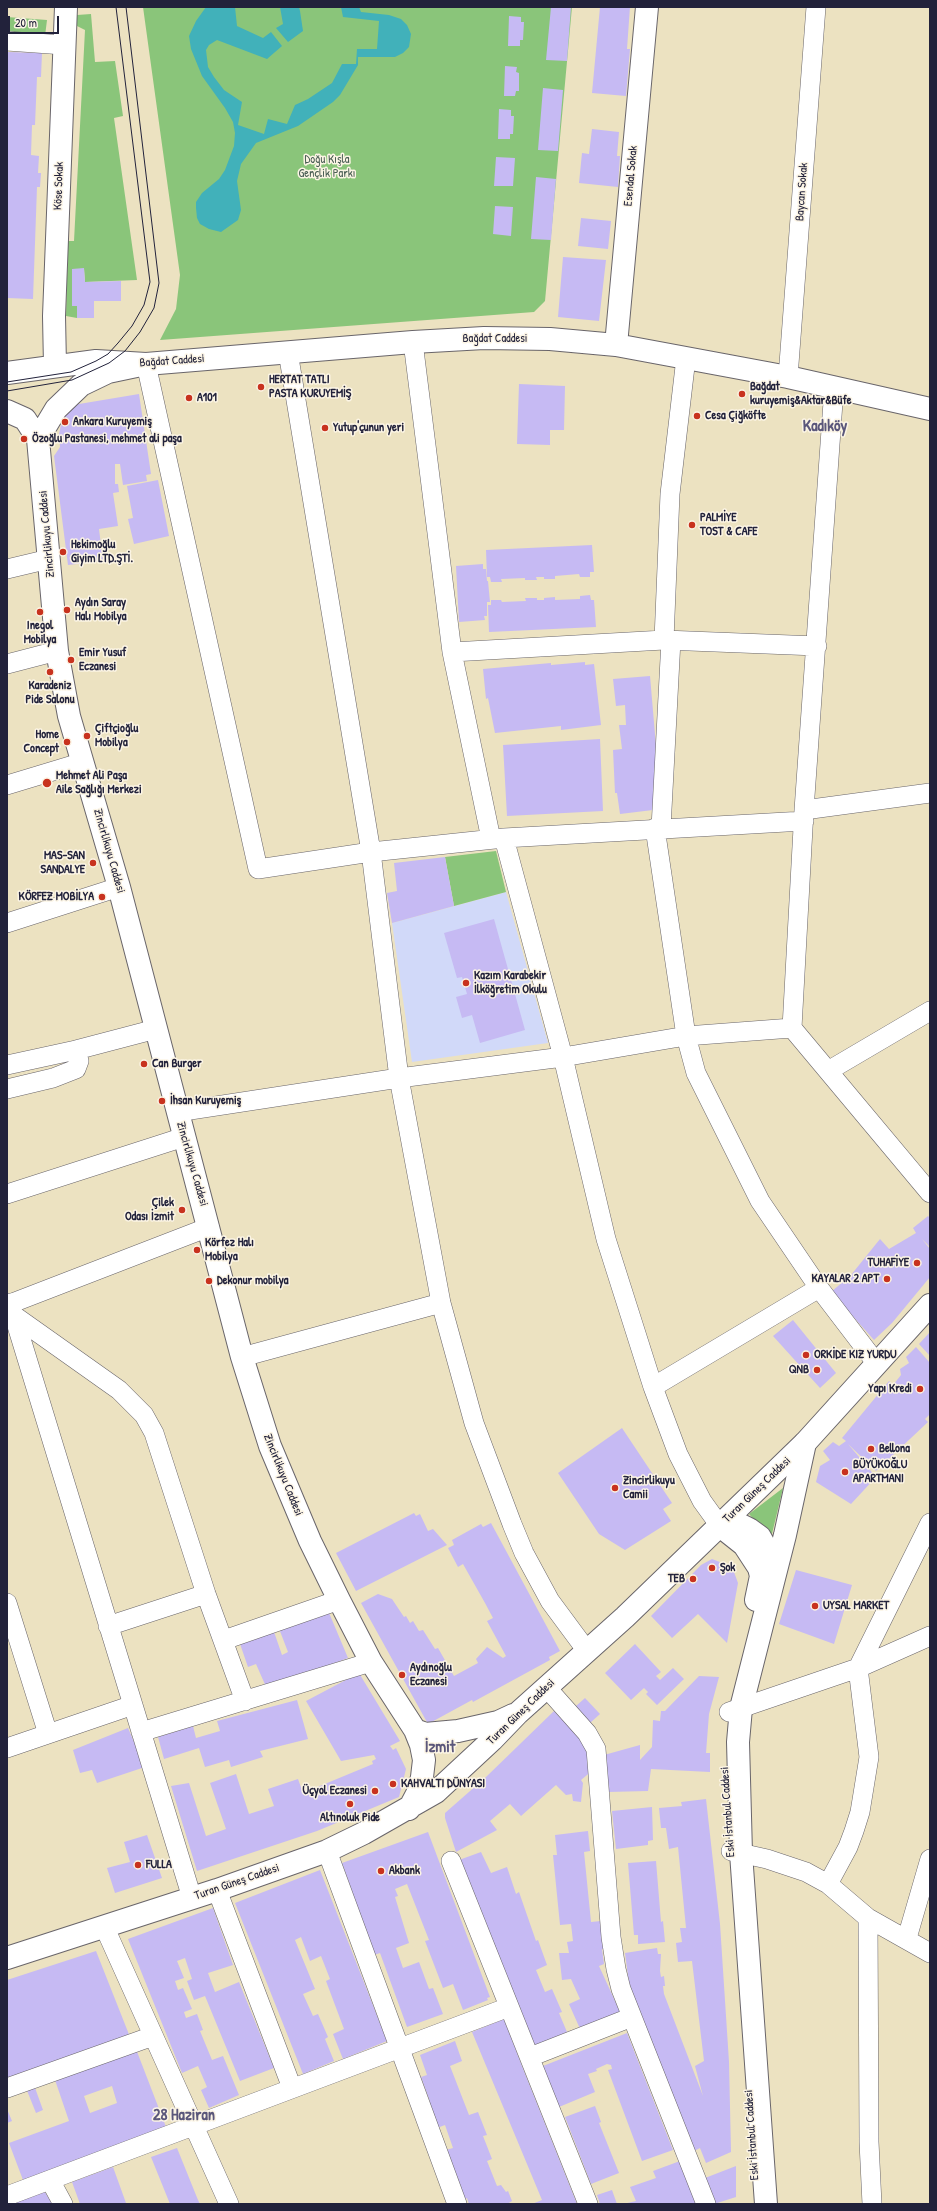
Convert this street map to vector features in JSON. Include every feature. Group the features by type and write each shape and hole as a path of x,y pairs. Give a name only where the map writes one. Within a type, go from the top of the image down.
{"main road":[{"name":"Köse Sokak","path":"55,366 54,316 66,7"},
{"name":"Esendal Sokak","path":"616,345 647,7"},
{"name":"Bağdat Caddesi","path":"7,373 96,361 146,364 413,342 492,338 550,339 616,345 788,377 930,409"},
{"path":"38,439 56,409 81,385 108,372 146,364"},
{"name":"Zincirlikuyu Caddesi","path":"7,411 25,419 38,439 50,559 57,652 69,716 119,887 242,1357 272,1453 310,1541 371,1662 415,1730 421,1746 424,1767 419,1790 409,1809"},
{"name":"Turan Güneş Caddesi","path":"7,1958 217,1890 327,1851 409,1809 441,1788 492,1740 518,1713 587,1651 720,1526 805,1443 930,1305"},
{"name":"Eski İstanbul Caddesi","path":"735,1710 774,1578 805,1443"},
{"name":"Eski İstanbul Caddesi","path":"720,1526 741,1525 760,1537 770,1555 774,1578"},
{"name":"Eski İstanbul Caddesi","path":"720,1526 749,1551 759,1568 761,1576 735,1710 737,1763 736,1852 757,2204"},
{"path":"415,1730 425,1734 458,1731 498,1722 518,1713"},
{"name":"Eski İstanbul Caddesi","path":"736,1852 766,2204"}],"street":[{"name":"Baycan Sokak","path":"788,377 816,7"},
{"path":"7,41 64,45"},
{"path":"413,342 452,652 497,839 563,1058 606,1239 653,1387 687,1474 702,1501 720,1526"},
{"path":"288,352 371,852 399,1078 441,1303 474,1423 512,1524 524,1552 550,1601 587,1651"},
{"path":"686,358 670,494 667,640 658,828 686,1036 696,1073 705,1094 760,1201 819,1288 877,1364"},
{"path":"146,364 258,869 371,852 497,839 658,828 804,815 930,794"},
{"path":"834,388 804,815 792,1028 930,1193"},
{"path":"7,569 50,559"},
{"path":"452,652 667,640 817,646"},
{"path":"7,664 57,652"},
{"path":"7,785 83,762"},
{"path":"7,923 119,887"},
{"path":"828,1072 930,1011"},
{"path":"177,1112 399,1078 563,1058 686,1036 792,1028"},
{"path":"7,1064 76,1050 156,1029"},
{"path":"7,1089 60,1076 76,1069 78,1061 76,1050"},
{"path":"7,1194 184,1137"},
{"path":"11,1309 209,1227"},
{"path":"653,1387 819,1288"},
{"path":"242,1357 441,1303"},
{"path":"11,1309 119,1390 144,1415 154,1433 206,1594 245,1701"},
{"path":"11,1309 192,1898"},
{"path":"828,1884 848,1847 854,1831 860,1812 869,1757 858,1668 930,1523"},
{"path":"108,1626 206,1594"},
{"path":"224,1640 339,1600"},
{"path":"7,1603 48,1734"},
{"path":"735,1710 858,1668 930,1636"},
{"path":"141,1732 371,1662"},
{"path":"546,1687 587,1733 596,1750 613,1951 621,1989 706,2204"},
{"path":"7,1748 133,1705"},
{"path":"327,1851 457,2204"},
{"path":"736,1852 788,1865 806,1872 828,1884 868,1918 907,1938 930,1953"},
{"path":"907,1938 930,1859"},
{"path":"451,1861 588,2204"},
{"path":"217,1890 292,2088"},
{"path":"868,1918 869,2142 872,2204"},
{"path":"104,1926 228,2204"},
{"path":"7,2196 509,2007"},
{"path":"530,2058 632,2017"},
{"path":"7,2088 153,2036"},
{"path":"50,2180 64,2204"}],"shaded area":[{"name":"Kazım Karabekir İlköğretim Okulu","path":"506,892 548,1043 412,1062 392,923"}],"green space":[{"name":"Doğu Kışla Gençlik Parkı","path":"143,7 572,7 545,301 534,312 160,340 176,309 180,275"},
{"path":"91,14 95,62 115,61 123,116 114,118 137,280 85,282 84,269 72,269 72,306 77,306 77,318 66,316 68,241 74,241 85,30 75,25 77,15"},
{"path":"7,17 47,20 45,36 7,33"},
{"path":"496,851 506,892 454,906 445,857"},
{"path":"783,1488 771,1538 749,1514"}],"water":[{"path":"206,7 235,7 237,26 263,38 271,32 282,46 267,59 217,40 209,45 206,50 208,67 214,77 224,90 242,102 238,125 264,134 268,119 287,124 295,105 308,99 332,83 342,64 356,64 357,49 377,49 379,21 343,17 341,7 359,7 361,12 389,15 401,19 407,25 411,34 409,47 403,53 395,57 358,57 358,65 340,95 333,102 298,126 256,143 241,164 237,181 241,210 238,220 221,232 209,229 200,224 197,218 196,208 196,202 202,193 219,179 225,170 234,146 235,133 233,122 202,76 191,49 189,36 196,21"},
{"path":"280,7 299,7 300,11 303,31 288,42 276,28 283,24"}],"building":[{"path":"551,7 571,7 567,61 546,60"},
{"path":"600,7 630,7 627,49 630,49 626,96 592,93"},
{"path":"509,16 521,17 521,22 524,22 523,40 520,40 520,46 508,46"},
{"path":"7,52 42,53 41,77 37,77 35,125 32,125 31,155 39,156 38,173 41,173 40,187 37,187 33,299 7,298"},
{"path":"505,66 517,67 516,72 519,73 519,91 516,91 515,96 504,96"},
{"path":"543,88 563,90 558,151 538,150"},
{"path":"499,109 511,110 511,116 514,116 513,134 510,134 510,139 498,139"},
{"path":"592,129 619,132 617,156 620,156 618,187 579,183 582,153 589,154"},
{"path":"496,157 515,158 513,186 494,186"},
{"path":"536,177 556,179 551,240 531,239"},
{"path":"495,206 513,207 511,236 493,234"},
{"path":"581,218 611,221 608,249 578,246"},
{"path":"563,257 606,260 599,321 558,317"},
{"path":"84,268 85,282 121,281 121,301 94,301 94,318 77,318 77,306 72,306 72,269"},
{"path":"519,384 565,386 564,430 550,430 550,445 517,444"},
{"path":"139,394 151,474 146,475 147,481 123,485 120,464 115,464 115,484 118,484 119,492 113,493 118,526 99,529 103,561 68,565 54,456 60,447 59,434 63,416 73,405"},
{"path":"158,480 169,536 134,544 128,519 133,518 127,486"},
{"path":"592,545 594,572 590,572 590,577 580,577 579,574 555,576 555,579 536,577 537,580 525,580 525,578 501,579 502,582 491,582 490,577 487,577 486,550"},
{"path":"483,564 483,569 486,569 490,602 487,602 487,616 484,616 485,620 459,622 456,566"},
{"path":"590,595 591,600 594,600 596,627 489,632 488,605 491,605 491,600 501,600 502,602 526,601 525,598 537,598 537,600 544,600 544,598 555,597 555,600 580,599 580,596"},
{"path":"585,662 585,665 594,664 601,725 561,730 561,726 495,733 488,698 486,699 483,669 551,663 551,665"},
{"path":"650,676 656,746 653,810 620,814 617,793 615,793 613,750 622,749 619,725 626,725 625,705 616,706 613,679"},
{"path":"600,739 603,811 507,816 503,745"},
{"path":"445,857 454,906 392,923 387,893 397,891 394,863"},
{"path":"494,919 525,1030 480,1043 472,1015 462,1018 456,997 467,994 462,977 457,978 444,933"},
{"path":"928,1216 930,1218 930,1247 922,1239 930,1249 930,1277 892,1323 874,1340 831,1292 851,1275 880,1239 889,1249 916,1233 913,1228"},
{"name":"ORKİDE KIZ YURDU","path":"793,1320 836,1373 820,1388 773,1336"},
{"path":"930,1332 930,1356 919,1344"},
{"path":"916,1347 930,1363 930,1414 925,1419 928,1422 876,1471 848,1444 876,1477 851,1504 816,1482 820,1466 830,1460 823,1451 833,1442 839,1446 846,1441 842,1438 889,1381 893,1385 901,1375 900,1369 909,1363 906,1357"},
{"name":"Zincirlikuyu Camii","path":"622,1428 672,1503 663,1509 671,1521 625,1550 599,1534 558,1473"},
{"path":"414,1513 416,1516 420,1514 428,1531 433,1529 447,1545 356,1591 336,1553"},
{"path":"491,1523 560,1651 549,1657 550,1660 473,1702 472,1700 428,1724 361,1603 378,1594 392,1599 404,1617 406,1616 410,1623 413,1621 419,1631 423,1630 435,1649 438,1648 454,1676 478,1663 476,1659 487,1647 503,1658 506,1656 487,1621 493,1618 463,1564 458,1567 448,1548 454,1545 452,1540 481,1524 483,1527"},
{"path":"712,1559 725,1564 734,1572 738,1583 727,1643 698,1614 672,1638 651,1616 701,1565"},
{"path":"796,1570 852,1585 834,1644 779,1624"},
{"path":"327,1608 348,1658 267,1689 256,1664 248,1667 239,1641 273,1629 282,1655 288,1652 278,1626"},
{"path":"635,1644 661,1672 656,1676 660,1680 673,1668 684,1679 657,1705 646,1694 648,1692 644,1688 631,1700 605,1673"},
{"path":"359,1673 400,1741 390,1746 393,1750 396,1748 406,1769 399,1797 317,1831 197,1871 171,1786 189,1783 206,1836 226,1829 210,1783 236,1774 249,1814 274,1806 268,1789 298,1779 303,1793 373,1764 372,1761 376,1759 374,1755 341,1761 306,1701"},
{"path":"699,1676 719,1677 709,1714 706,1753 710,1753 710,1772 651,1769 648,1791 608,1792 604,1755 640,1745 640,1760 652,1747 653,1720 660,1721 661,1711 665,1711"},
{"path":"585,1698 600,1714 590,1723 576,1706"},
{"path":"297,1700 308,1739 260,1751 263,1757 231,1767 229,1760 205,1767 199,1748 164,1759 158,1737 193,1726 196,1738 220,1731 217,1721"},
{"path":"554,1711 588,1745 593,1770 581,1780 583,1783 581,1802 573,1801 572,1794 566,1795 556,1785 521,1816 510,1804 490,1821 497,1830 456,1852 445,1818 445,1813 486,1777"},
{"path":"128,1728 145,1767 97,1783 92,1770 80,1773 73,1750"},
{"path":"706,1799 720,1924 729,2062 731,2152 706,2163 700,2148 692,2152 631,1999 625,1953 657,1948 658,1954 661,1954 660,1971 661,1977 664,1976 664,1994 703,2096 695,2066 704,2061 692,1961 678,1962 676,1943 682,1942 680,1928 686,1928 678,1847 669,1849 666,1828 661,1828 659,1808 682,1806 681,1802"},
{"path":"652,1807 653,1840 648,1841 648,1845 616,1849 612,1811"},
{"path":"588,1831 590,1851 584,1852 591,1922 601,1921 604,1964 599,1966 621,2014 581,2031 569,2004 580,1999 571,1979 562,1980 559,1953 569,1953 567,1942 573,1941 571,1924 560,1925 553,1855 557,1855 555,1835"},
{"path":"428,1832 490,1997 487,1998 488,2000 463,2010 453,1984 443,1988 425,1941 429,1940 407,1884 395,1889 398,1896 395,1897 409,1943 396,1948 403,1968 419,1962 429,1989 433,1988 443,2014 407,2027 380,1953 374,1955 342,1863"},
{"name":"FULLA","path":"147,1835 162,1878 115,1893 107,1868 130,1862 124,1842"},
{"path":"481,1852 491,1873 507,1867 516,1894 519,1892 536,1941 538,1940 547,1965 536,1970 545,1992 552,1989 562,2012 559,2013 567,2032 535,2046 459,1860"},
{"path":"656,1861 661,1922 663,1921 665,1942 638,1944 638,1935 634,1935 628,1863"},
{"path":"320,1870 387,2041 343,2059 333,2034 344,2029 326,1981 330,1979 321,1956 310,1961 301,1937 295,1940 315,1989 303,1994 313,2016 318,2014 328,2037 325,2039 334,2061 303,2074 235,1903"},
{"path":"213,1908 233,1965 208,1973 215,1992 239,1982 274,2068 240,2081 205,1996 194,2000 187,1981 192,1979 185,1958 177,1961 184,1978 175,1981 178,1990 183,1988 192,2009 184,2012 186,2018 197,2014 203,2030 200,2031 212,2060 223,2056 239,2095 209,2108 201,2090 207,2087 198,2066 182,2073 128,1939"},
{"path":"96,1951 130,2037 7,2080 7,1980"},
{"path":"504,2019 577,2204 532,2204 542,2200 472,2032"},
{"path":"627,2033 673,2150 642,2161 608,2070 612,2069 611,2065 607,2064 596,2069 597,2071 588,2074 595,2092 559,2107 543,2066"},
{"path":"455,2041 462,2061 450,2066 469,2115 478,2112 487,2135 483,2136 492,2159 487,2161 497,2186 501,2185 506,2192 508,2191 512,2201 507,2204 469,2204 467,2198 465,2199 446,2150 453,2148 445,2125 437,2128 427,2103 430,2102 421,2077 427,2075 420,2055"},
{"path":"136,2049 166,2127 23,2180 9,2143 69,2121 54,2077","holes":["112,2086 117,2103 90,2113 84,2096"]},
{"path":"34,2085 43,2110 36,2113 26,2088"},
{"path":"595,2106 601,2122 599,2123 619,2173 591,2184 565,2117"},
{"path":"7,2109 12,2121 7,2123"},
{"path":"177,2148 200,2204 170,2204 151,2157"},
{"path":"680,2161 698,2204 623,2204 636,2201 630,2187 656,2178 653,2171"},
{"path":"736,2166 736,2197 714,2204 705,2178"},
{"path":"113,2167 126,2203 80,2204 72,2182"},
{"path":"612,2190 617,2204 600,2204 597,2195"},
{"path":"45,2192 52,2204 11,2204"}],"tram line":[{"path":"7,382 71,372 96,361 108,354 118,343 132,326 144,305 150,282 116,7"},
{"path":"7,391 72,380 109,363 125,351 140,332 154,308 159,283 126,7"}],"place":[{"name":"HERTAT TATLI PASTA KURUYEMİŞ","path":"261,387"},
{"name":"Bağdat kuruyemiş&Aktar&Büfe","path":"742,394"},
{"name":"A101","path":"189,398"},
{"name":"Cesa Çiğköfte","path":"697,416"},
{"name":"Ankara Kuruyemiş","path":"65,422"},
{"name":"Yutup'çunun yeri","path":"325,428"},
{"name":"Özoğlu Pastanesi, mehmet ali paşa","path":"24,439"},
{"name":"PALMİYE TOST & CAFE","path":"692,525"},
{"name":"Hekimoğlu Giyim LTD.ŞTİ.","path":"63,552"},
{"name":"Aydın Saray Halı Mobilya","path":"67,610"},
{"name":"Inegol Mobilya","path":"40,612"},
{"name":"Emir Yusuf Eczanesi","path":"71,660"},
{"name":"Karadeniz Pide Salonu","path":"50,672"},
{"name":"Çiftçioğlu Mobilya","path":"87,736"},
{"name":"Home Concept","path":"67,742"},
{"name":"Mehmet Ali Paşa Aile Sağlığı Merkezi","path":"47,783"},
{"name":"MAS-SAN SANDALYE","path":"93,863"},
{"name":"KÖRFEZ MOBİLYA","path":"102,897"},
{"name":"Kazım Karabekir İlköğretim Okulu","path":"466,983"},
{"name":"Can Burger","path":"144,1064"},
{"name":"İhsan Kuruyemiş","path":"162,1101"},
{"name":"Çilek Odası İzmit","path":"182,1210"},
{"name":"Körfez Halı Mobilya","path":"197,1250"},
{"name":"TUHAFİYE","path":"917,1263"},
{"name":"KAYALAR 2 APT","path":"887,1279"},
{"name":"Dekonur mobilya","path":"209,1281"},
{"name":"ORKİDE KIZ YURDU","path":"806,1355"},
{"name":"QNB","path":"817,1370"},
{"name":"Yapı Kredi","path":"920,1389"},
{"name":"Bellona","path":"871,1449"},
{"name":"BÜYÜKOĞLU APARTMANI","path":"845,1472"},
{"name":"Zincirlikuyu Camii","path":"615,1488"},
{"name":"Şok","path":"712,1568"},
{"name":"TEB","path":"693,1579"},
{"name":"UYSAL MARKET","path":"815,1606"},
{"name":"Aydınoğlu Eczanesi","path":"402,1675"},
{"name":"KAHVALTI DÜNYASI","path":"393,1784"},
{"name":"Üçyol Eczanesi","path":"375,1791"},
{"name":"Altınoluk Pide","path":"350,1804"},
{"name":"FULLA","path":"138,1865"},
{"name":"Akbank","path":"381,1871"}],"district":[{"name":"Kadıköy","path":"825,427"},
{"name":"İzmit","path":"440,1748"},
{"name":"28 Haziran","path":"184,2116"}]}
